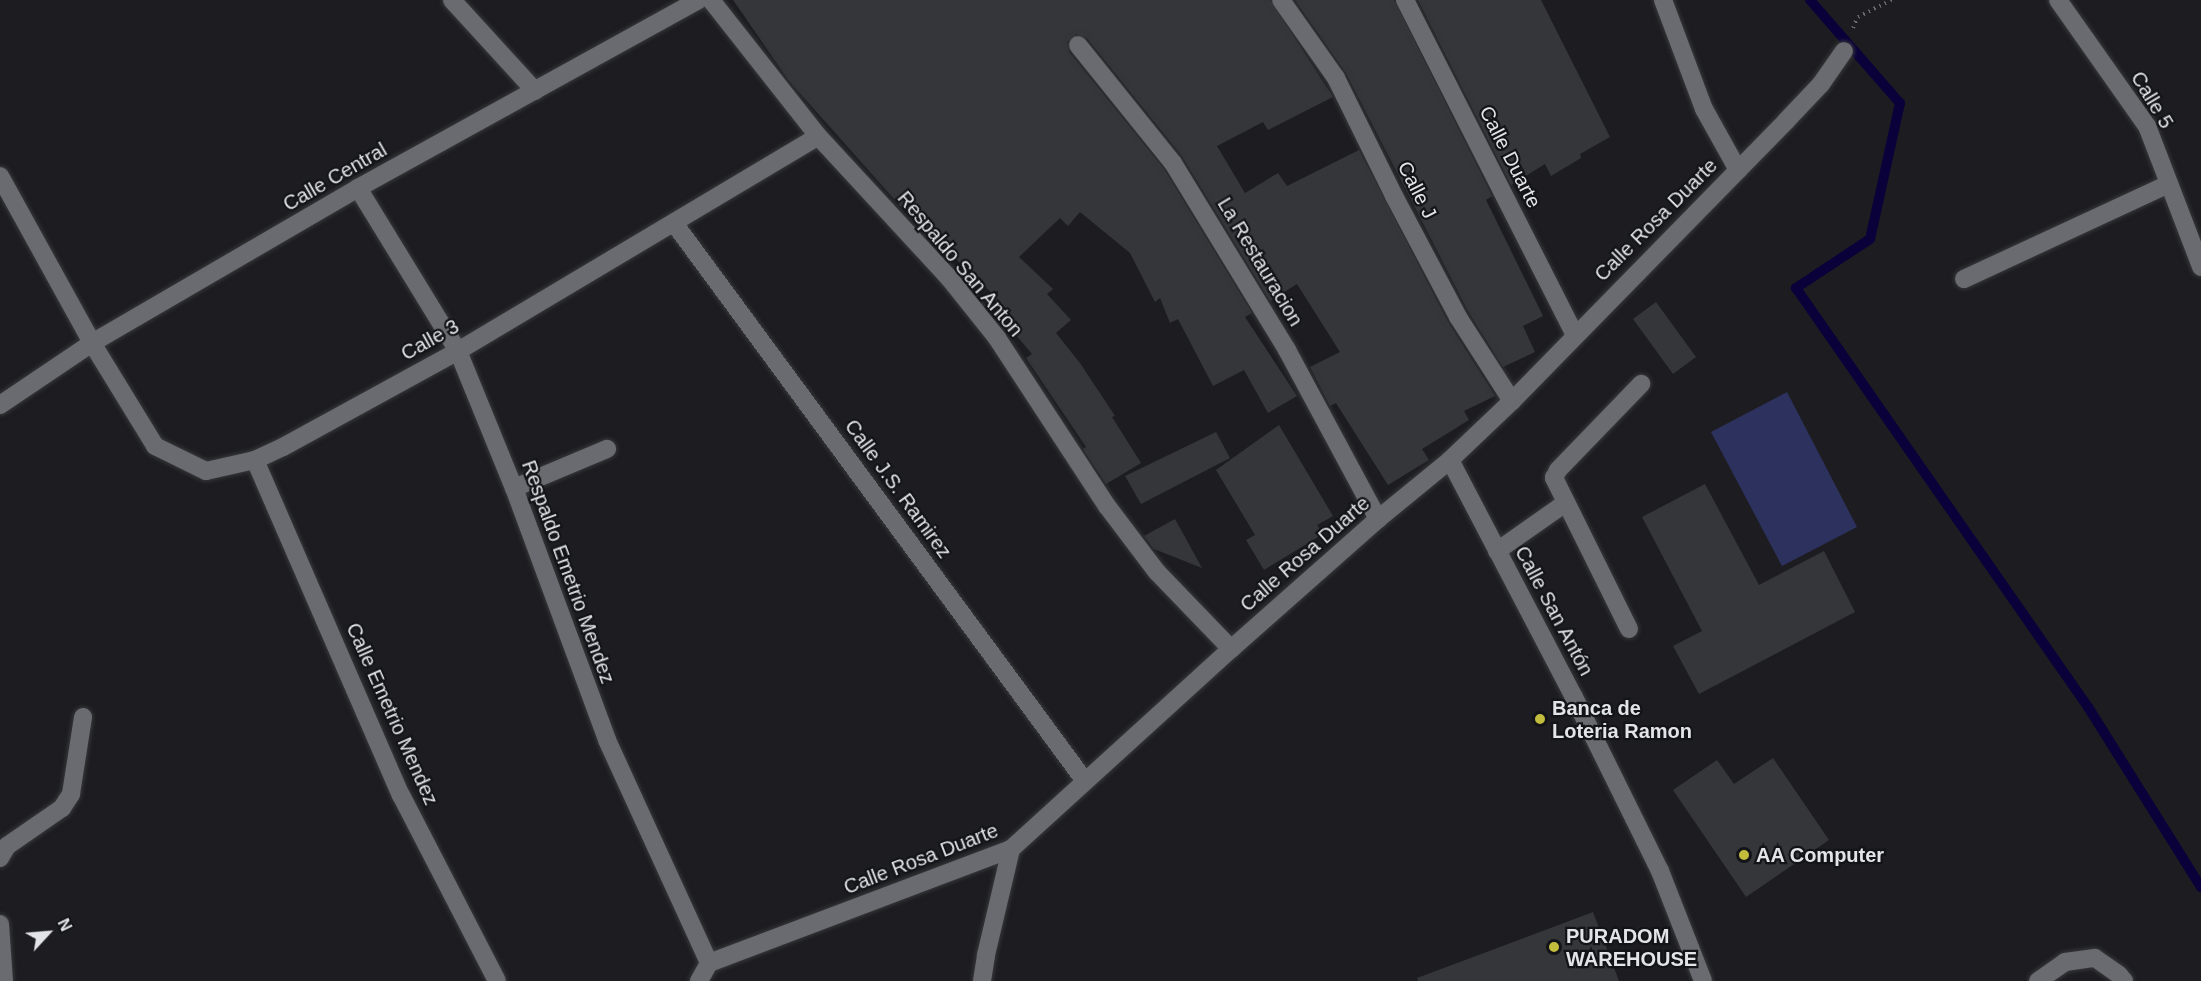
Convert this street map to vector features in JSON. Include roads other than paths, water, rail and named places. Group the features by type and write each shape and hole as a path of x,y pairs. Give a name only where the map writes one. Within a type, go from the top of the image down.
{"street":[{"path":"452,0 535,91"},
{"name":"Calle Central","path":"0,405 92,343 358,188 699,0"},
{"name":"Respaldo San Anton","path":"711,0 818,136 949,278 997,338 1107,506 1157,572 1230,649"},
{"name":"Calle J","path":"1281,0 1336,78 1394,196 1458,317 1512,401"},
{"name":"Calle Duarte","path":"1405,0 1575,335"},
{"path":"1663,0 1704,109 1738,170"},
{"name":"Calle 5","path":"2058,0 2147,126 2201,267"},
{"name":"La Restauracion","path":"1078,45 1173,164 1287,350 1378,519"},
{"name":"Calle Rosa Duarte","path":"709,963 1011,849 1230,649 1378,519 1450,460 1512,401 1821,84 1844,51"},
{"name":"Calle 3","path":"0,176 92,343 155,446 206,471 255,460 458,351 818,136"},
{"path":"1964,279 2169,184"},
{"name":"Respaldo Emetrio Mendez","path":"358,188 458,351 514,488 607,740 709,963"},
{"name":"Calle J.S. Ramirez","path":"674,223 1085,781"},
{"path":"1629,629 1564,504 1554,478 1558,470 1641,384"},
{"path":"514,488 608,448"},
{"name":"Calle Emetrio Mendez","path":"255,460 401,795 497,981"},
{"name":"Calle San Antón","path":"1450,460 1574,697 1660,871 1703,981"},
{"path":"1497,551 1564,504"},
{"path":"0,858 8,846 62,808 72,794 83,717"},
{"path":"982,981 1011,849"},
{"path":"0,924 4,981"},
{"path":"2038,981 2065,962 2095,958 2124,981"},
{"path":"699,981 709,963"}],"waterway":[{"path":"1810,0 1900,103 1870,239 1796,288 2088,707 2201,887"}],"place":[{"name":"Banca de Loteria Ramon","path":"1540,719"},
{"name":"AA Computer","path":"1744,855"},
{"name":"PURADOM WAREHOUSE","path":"1554,947"}]}
